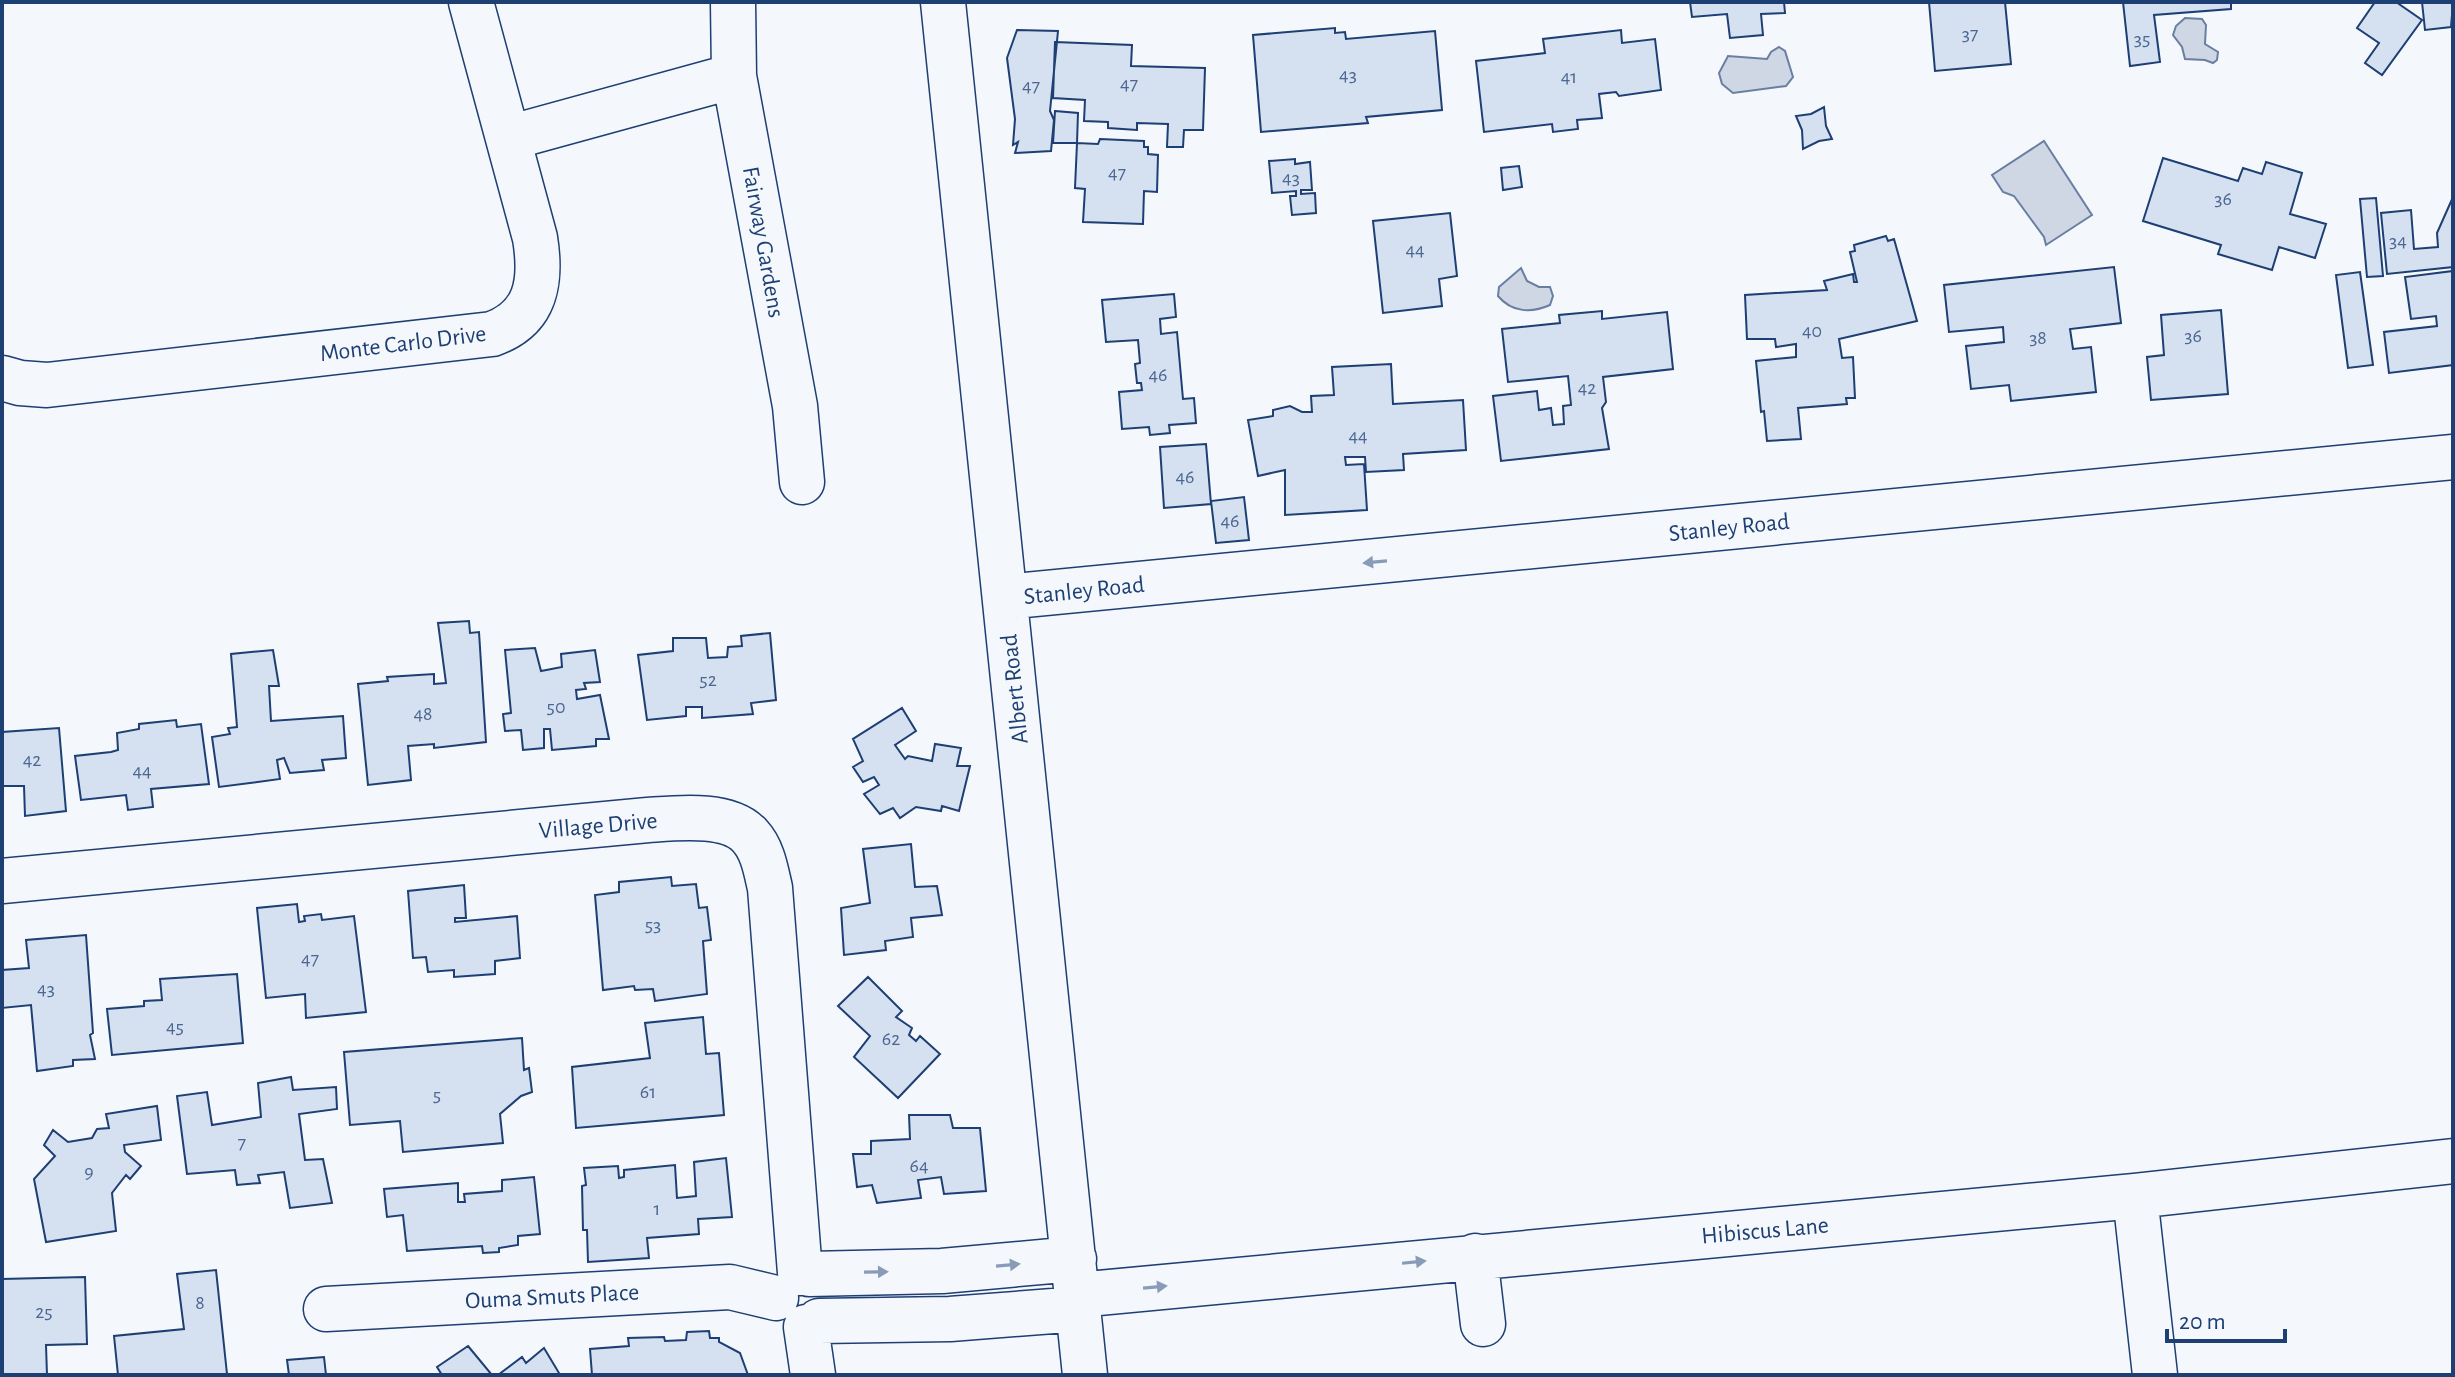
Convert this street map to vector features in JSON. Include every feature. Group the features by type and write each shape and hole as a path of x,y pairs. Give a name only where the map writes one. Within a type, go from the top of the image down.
{"street":[{"name":"Monte Carlo Drive","path":"2,378 47,385 492,334 507,328 533,301 539,260 471,2"},
{"name":"Fairway Gardens","path":"733,2 734,76 795,406 802,482"},
{"name":"Albert Road","path":"943,2 1085,1375"},
{"path":"508,138 734,76"},
{"name":"Stanley Road","path":"1005,597 2453,457"},
{"name":"Village Drive","path":"2,881 648,820 707,819 732,824 749,834 764,862 770,888 802,1298 813,1375"},
{"name":"Hibiscus Lane","path":"1077,1288 1475,1256 2135,1196 2453,1161"},
{"path":"2135,1196 2155,1375"},
{"path":"1475,1256 1483,1324"},
{"name":"Ouma Smuts Place","path":"326,1309 730,1287 950,1319 1077,1288"}],"shaded area":[{"path":"2185,18 2202,19 2206,25 2205,44 2218,52 2217,60 2213,63 2185,59 2182,47 2173,35 2176,26"},
{"path":"1779,47 1785,51 1793,77 1786,86 1733,93 1722,84 1719,73 1728,56 1767,59"},
{"path":"2044,141 2092,215 2046,245 2044,237 2014,196 2003,192 1992,175"},
{"path":"1521,268 1527,281 1539,287 1550,287 1553,296 1550,305 1522,310 1510,306 1498,296 1499,287"}],"building":[{"path":"1690,2 1784,2 1785,13 1761,14 1763,35 1730,38 1727,14 1692,17"},
{"path":"1929,2 2005,2 2011,64 1935,71"},
{"path":"2123,2 2231,2 2231,9 2154,15 2160,62 2130,66"},
{"path":"2375,2 2396,2 2422,20 2382,75 2365,63 2379,43 2357,28"},
{"path":"2422,2 2453,2 2451,27 2425,30"},
{"path":"1335,28 1335,33 1345,32 1346,39 1435,31 1442,110 1366,117 1368,123 1261,132 1253,35"},
{"path":"1017,30 1058,31 1050,111 1054,120 1051,151 1015,153 1018,142 1013,145 1015,119 1007,58"},
{"path":"1621,30 1622,43 1655,39 1661,90 1619,96 1616,92 1599,94 1602,118 1577,120 1578,129 1553,132 1552,124 1484,132 1476,61 1545,53 1543,39"},
{"path":"1055,42 1132,45 1131,66 1205,68 1203,130 1184,130 1183,147 1167,147 1168,124 1137,123 1137,130 1108,128 1108,122 1084,121 1085,100 1053,98"},
{"path":"1824,107 1826,126 1832,139 1803,149 1802,130 1796,116 1811,114"},
{"path":"1055,111 1078,113 1077,143 1053,143"},
{"path":"1100,139 1144,141 1148,154 1158,155 1157,192 1144,191 1143,224 1083,222 1085,189 1075,188 1077,143 1098,144"},
{"path":"2163,158 2238,181 2243,168 2262,174 2266,162 2302,173 2290,214 2326,224 2315,258 2279,247 2272,270 2218,254 2221,245 2143,221"},
{"path":"1295,159 1295,164 1310,162 1312,190 1301,190 1301,194 1315,193 1316,213 1292,215 1290,196 1296,196 1296,191 1272,193 1269,161"},
{"path":"1519,166 1522,187 1503,190 1501,168"},
{"path":"2453,197 2453,267 2387,274 2381,213 2411,210 2414,249 2438,247 2437,233"},
{"path":"2376,198 2383,276 2367,277 2360,199"},
{"path":"1450,213 1457,276 1439,279 1442,306 1383,313 1373,221"},
{"path":"1886,236 1888,241 1894,239 1917,321 1839,339 1842,358 1853,357 1855,398 1846,398 1847,404 1798,408 1801,439 1767,441 1756,361 1796,357 1796,344 1776,347 1775,339 1747,339 1745,295 1827,290 1824,281 1853,274 1854,282 1857,282 1850,252 1855,251 1854,245"},
{"path":"2114,267 2121,323 2070,329 2073,349 2091,347 2096,392 2011,401 2009,385 1971,389 1966,346 2004,342 2003,327 1949,332 1944,285"},
{"path":"2453,271 2453,365 2389,373 2384,332 2437,326 2436,316 2411,319 2405,277"},
{"path":"2360,272 2373,365 2348,368 2336,275"},
{"path":"1174,294 1176,317 1160,319 1161,334 1177,332 1183,399 1194,398 1196,423 1169,425 1170,433 1150,435 1149,427 1122,429 1119,392 1142,390 1141,383 1137,383 1135,364 1140,363 1138,340 1106,342 1102,300"},
{"path":"2221,310 2228,394 2151,400 2147,357 2164,355 2161,315"},
{"path":"1602,311 1602,319 1667,312 1673,369 1603,377 1606,402 1602,408 1609,449 1501,461 1493,396 1537,391 1539,410 1551,408 1553,425 1564,424 1563,406 1571,405 1568,376 1508,382 1502,329 1560,323 1559,315"},
{"path":"1391,364 1393,404 1463,400 1466,450 1403,454 1404,470 1366,472 1365,457 1345,457 1346,465 1364,464 1367,510 1285,515 1285,470 1258,476 1248,420 1273,416 1273,410 1290,406 1302,412 1312,412 1311,396 1334,395 1332,367"},
{"path":"1206,444 1211,504 1164,508 1160,447"},
{"path":"1244,497 1249,540 1216,543 1211,501"},
{"path":"469,621 470,633 479,632 486,742 434,748 434,744 408,746 411,780 368,785 358,684 388,681 387,677 434,674 434,684 446,683 438,623"},
{"path":"770,633 776,700 751,703 753,714 702,718 702,707 686,707 686,716 647,720 638,655 673,651 673,638 706,638 708,658 727,657 728,647 742,646 741,636"},
{"path":"535,648 541,671 562,667 561,654 595,650 600,682 584,683 586,689 576,690 577,699 600,695 609,739 596,739 596,746 552,750 550,729 544,729 544,748 523,750 521,730 505,731 503,714 511,713 505,650"},
{"path":"273,650 279,686 269,686 271,721 343,716 346,758 322,760 324,770 290,773 284,758 277,760 280,779 219,787 212,737 230,734 228,728 237,727 231,654"},
{"path":"902,708 916,731 895,745 905,759 908,756 932,761 935,744 961,748 957,766 970,766 959,811 942,806 941,811 916,807 900,818 893,808 880,814 864,794 879,785 874,777 863,782 853,767 863,761 853,739"},
{"path":"176,720 177,727 201,724 209,784 151,789 153,807 128,810 126,795 81,800 75,756 118,750 117,733 139,729 139,724"},
{"path":"59,728 66,811 25,816 24,786 2,786 2,732"},
{"path":"911,844 915,887 937,886 942,915 911,918 913,937 885,941 886,950 844,955 841,908 870,903 863,849"},
{"path":"671,877 672,886 696,884 699,908 707,907 711,940 703,941 707,994 655,1001 653,989 635,990 634,986 603,990 595,895 619,892 619,882"},
{"path":"464,885 466,918 455,918 455,922 517,916 520,958 495,961 495,974 454,977 454,970 428,972 426,957 413,958 408,891"},
{"path":"297,904 299,922 305,921 304,916 321,914 322,920 354,916 366,1012 306,1018 305,994 266,998 257,908"},
{"path":"86,935 93,1033 90,1035 95,1059 73,1060 73,1066 37,1071 31,1005 2,1008 2,970 29,968 26,940"},
{"path":"237,974 243,1043 112,1055 107,1009 144,1006 144,1001 162,1000 160,979"},
{"path":"868,977 902,1011 896,1017 912,1028 909,1035 916,1041 920,1036 940,1054 898,1098 854,1057 870,1036 838,1006"},
{"path":"703,1017 706,1054 719,1053 724,1115 576,1128 572,1067 650,1058 645,1023"},
{"path":"522,1038 524,1070 529,1068 532,1092 521,1096 500,1114 503,1143 403,1152 400,1121 350,1125 344,1052"},
{"path":"291,1077 293,1090 336,1087 337,1109 299,1114 305,1160 323,1159 332,1203 290,1208 284,1172 258,1175 260,1183 237,1185 235,1170 187,1174 177,1096 207,1092 212,1125 261,1117 258,1083"},
{"path":"157,1106 161,1140 124,1145 125,1152 141,1166 130,1179 126,1175 112,1193 116,1231 46,1242 34,1179 55,1156 44,1145 53,1130 68,1142 92,1138 97,1129 109,1128 106,1114"},
{"path":"909,1115 950,1115 953,1128 980,1128 986,1191 944,1194 941,1177 918,1180 921,1198 877,1203 872,1185 857,1187 853,1154 871,1154 871,1141 910,1139"},
{"path":"726,1158 732,1217 698,1219 699,1234 647,1238 649,1258 588,1262 587,1230 583,1230 584,1168 618,1166 619,1178 624,1177 624,1170 675,1165 677,1198 696,1196 694,1162"},
{"path":"534,1177 540,1234 518,1236 518,1245 499,1248 499,1252 483,1253 482,1246 407,1251 403,1215 387,1217 384,1189 458,1183 458,1202 465,1202 464,1194 502,1191 502,1180"},
{"path":"216,1270 227,1374 118,1375 114,1336 184,1329 177,1274"},
{"path":"85,1277 87,1344 46,1345 47,1375 2,1375 2,1279"},
{"path":"709,1331 710,1338 719,1338 719,1342 740,1353 748,1375 592,1375 590,1349 629,1346 628,1338 686,1340 687,1332"},
{"path":"468,1346 492,1375 442,1375 437,1367"},
{"path":"544,1348 559,1373 557,1375 498,1375 522,1357 526,1363"},
{"path":"324,1357 326,1375 289,1375 287,1360"}]}
